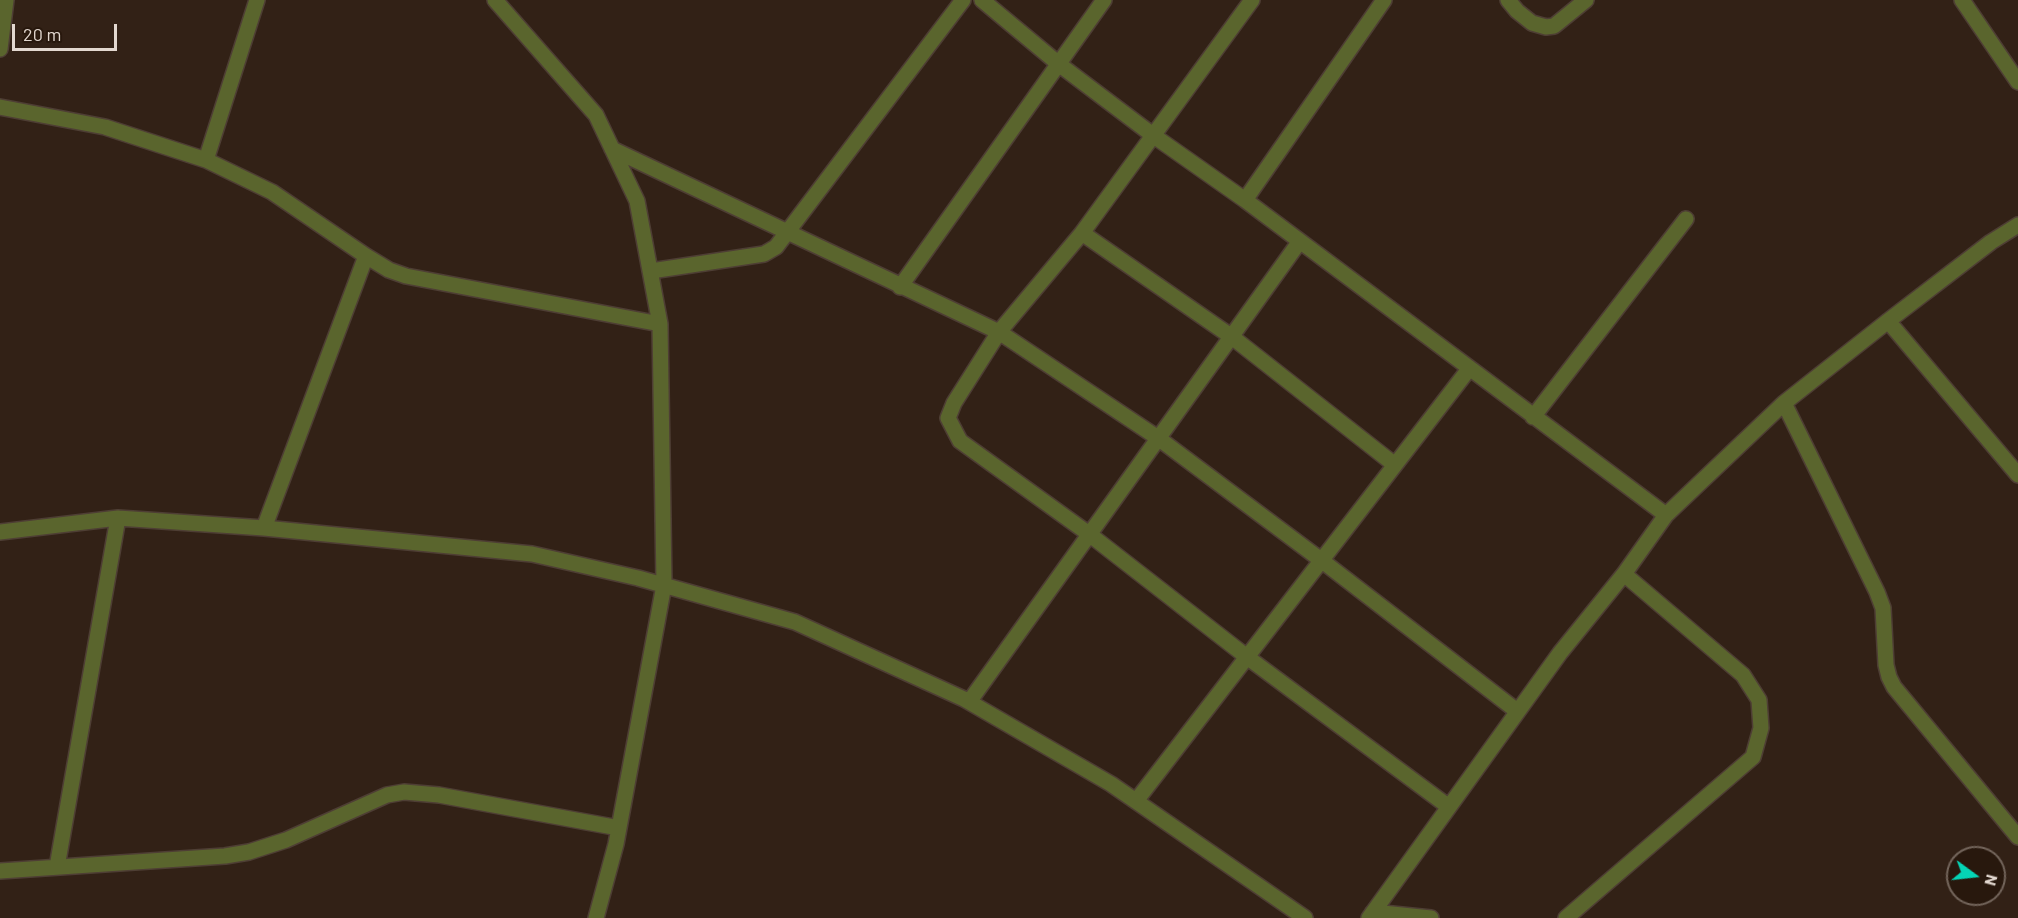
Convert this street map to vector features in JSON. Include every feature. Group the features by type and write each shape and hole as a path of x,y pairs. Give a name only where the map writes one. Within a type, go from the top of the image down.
{"street":[{"path":"0,49 6,0"},
{"path":"206,160 257,0"},
{"path":"495,0 596,115 638,201 660,324 664,585 619,828 596,918"},
{"path":"651,271 764,254 776,247 963,0"},
{"path":"982,0 1060,65 1245,200 1666,515"},
{"path":"900,287 1104,0"},
{"path":"1252,0 1082,232 999,332 949,411 949,424 960,441 1089,534 1247,657 1449,807"},
{"path":"1245,200 1384,0"},
{"path":"1508,0 1532,23 1546,27 1554,26 1586,0"},
{"path":"1962,0 2018,82"},
{"path":"0,107 105,126 206,160 272,192 366,256 389,270 406,276 660,324"},
{"path":"612,149 999,332 1158,438 1517,711"},
{"path":"1533,417 1686,219"},
{"path":"1371,915 1517,711 1560,653 1624,574 1666,515 1784,403 1888,321 2018,225"},
{"path":"1082,232 1232,337 1395,465"},
{"path":"969,702 1300,241"},
{"path":"264,528 366,256"},
{"path":"1888,321 2018,475"},
{"path":"1136,801 1468,369"},
{"path":"1784,403 1877,592 1883,608 1886,664 1894,687 2018,837"},
{"path":"57,867 118,518"},
{"path":"0,532 118,518 264,528 531,554 664,585 795,622 969,702 1111,784 1305,918"},
{"path":"1566,918 1753,757 1761,728 1759,700 1743,675 1624,574"},
{"path":"0,871 225,856 249,852 286,840 387,795 404,792 439,795 619,828"},
{"path":"1371,915 1431,918"}]}
